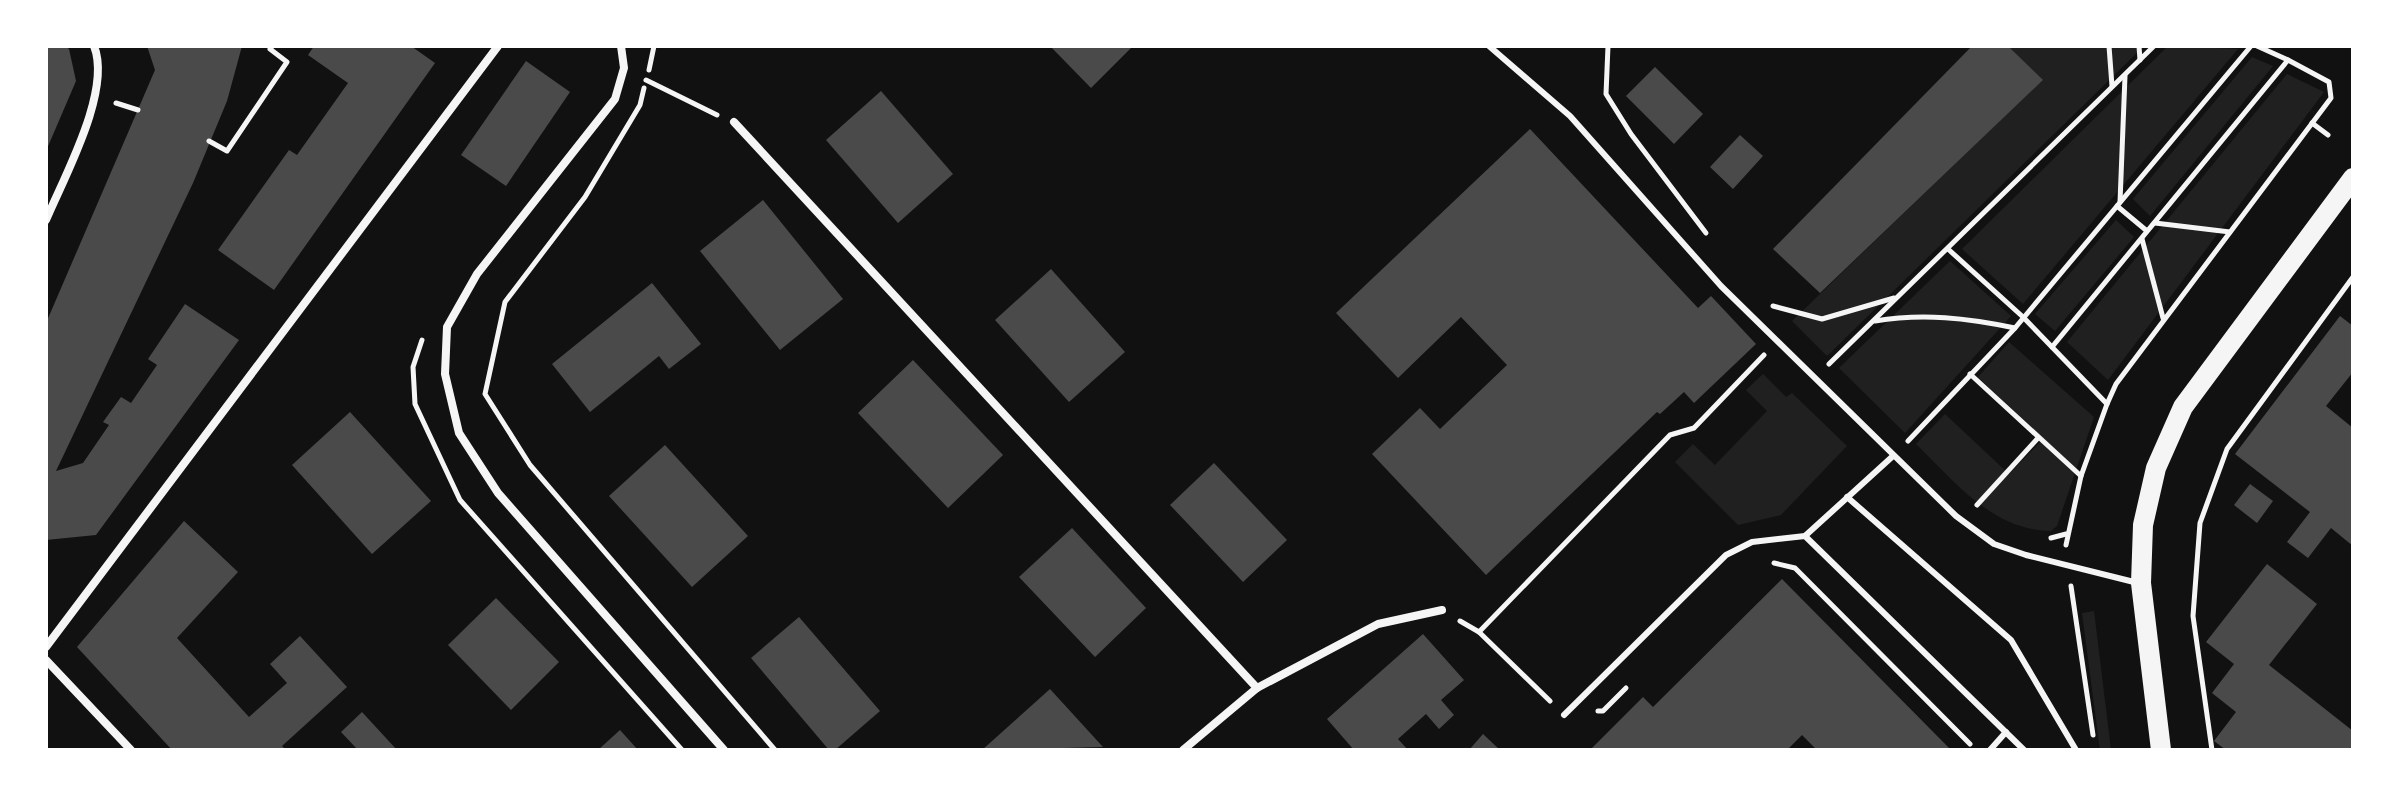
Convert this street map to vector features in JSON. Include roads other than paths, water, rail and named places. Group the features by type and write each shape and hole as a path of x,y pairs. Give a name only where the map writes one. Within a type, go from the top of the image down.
{"main road":[{"path":"2161,750 2141,583 2143,525 2168,438 2183,407 2353,178"}],"street":[{"path":"46,220 92,106 98,81 94,46"},
{"path":"46,647 495,50 483,46"},
{"path":"621,46 624,68 615,99 477,274 447,327 445,374 459,433 498,493 724,750"},
{"path":"734,122 1257,688"},
{"path":"1183,750 1257,688 1378,624 1442,610"},
{"path":"46,660 131,750"}],"lane":[{"path":"1489,46 1570,116 1776,342 1956,516 1994,544 2067,567 2141,583"},
{"path":"1564,715 1726,555 1752,542 1805,536 1893,456"},
{"path":"1847,497 2011,640 2076,750"},
{"path":"1805,536 2024,750"},
{"path":"1990,750 2006,732"}]}
